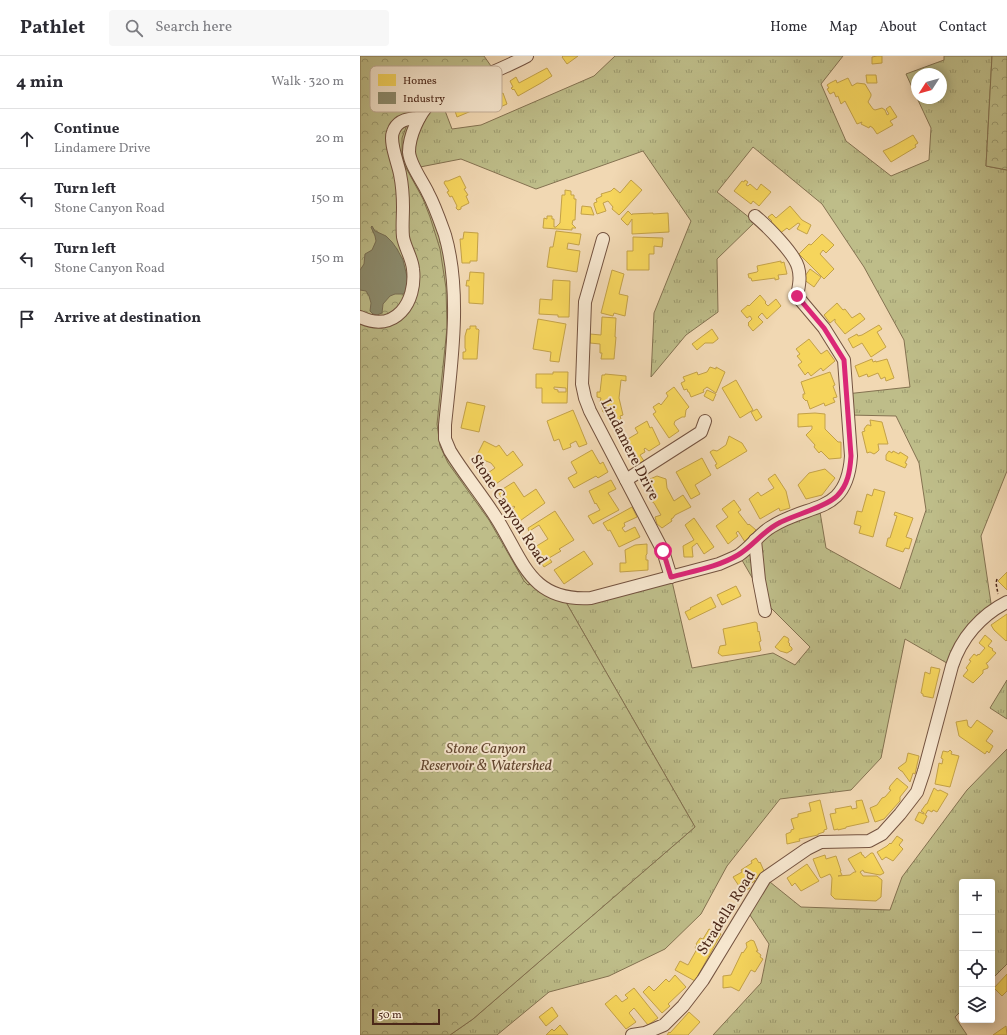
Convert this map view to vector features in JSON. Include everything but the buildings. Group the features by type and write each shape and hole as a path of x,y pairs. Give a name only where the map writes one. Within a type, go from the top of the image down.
{"street":[{"name":"Stone Canyon Road","path":"502,68 527,56"},
{"name":"Stone Canyon Road","path":"424,112 411,139 409,153 429,194 438,217 445,237 451,269 454,327 445,425 446,438 450,451 497,519 525,569 536,582 563,597 578,599 591,598 719,564 739,555 771,527 791,517 825,504 836,497 845,486 850,470 851,456 844,360 824,328 797,296 799,280 798,266 787,249 755,216"},
{"path":"360,317 369,321 384,321 394,318 403,311 413,290 413,268 403,239 403,206 400,175 392,134 395,126 402,120 420,118"},
{"name":"Lindamere Drive","path":"604,239 585,302 582,384 590,411 663,551 671,577"},
{"path":"626,480 701,432 705,421"},
{"path":"756,540 759,580 765,611"},
{"name":"Stradella Road","path":"632,1035 645,1033 664,1025 683,1006 704,980 765,878 807,849 821,842 869,841 882,834 900,814 917,792 922,778 952,666 958,651 969,633 1002,598"}],"path":[{"path":"997,579 996,586 1002,598"}],"green space":[{"path":"360,56 477,56 484,66 370,66 370,112 446,112 452,129 481,125 594,76 615,56 843,56 821,84 846,141 891,176 929,160 931,128 920,104 947,104 947,68 922,68 944,60 944,56 992,56 986,166 1007,170 1007,471 981,536 992,610 952,666 905,639 881,758 851,790 780,799 727,866 701,914 665,949 609,976 549,992 497,1035 450,1035 473,1019 695,827 563,597 577,599 671,577 692,668 773,653 795,665 810,647 768,605 739,555 771,527 819,506 826,548 900,589 926,510 919,463 896,416 848,415 846,394 910,387 904,340 864,267 822,204 753,147 717,192 755,222 717,259 718,312 686,335 651,377 654,313 691,221 643,151 536,189 461,159 415,168 451,269 445,439 536,582 513,590 360,342"},
{"name":"Stone Canyon Reservoir & Watershed","path":"360,56 484,56 491,66 370,66 370,112 414,112 402,138 402,155 405,166 423,199 440,249 446,288 447,328 437,424 440,446 448,463 489,520 524,581 528,585 536,582 563,597 695,827 473,1019 450,1035 360,1035"},
{"path":"992,56 1007,56 1007,170 986,166"},
{"path":"911,72 911,85 906,74"},
{"path":"1007,680 1007,719 990,708"},
{"path":"1007,749 1007,964 995,976 995,879 959,879 959,1013 955,1017 967,1035 713,1035 761,983 769,944 746,909 765,878 801,907 890,910 902,877 967,790"}],"route":[{"path":"663,551 671,577 719,564 739,555 771,527 791,517 825,504 836,497 845,486 850,470 851,456 844,360 824,328 797,296"}]}
